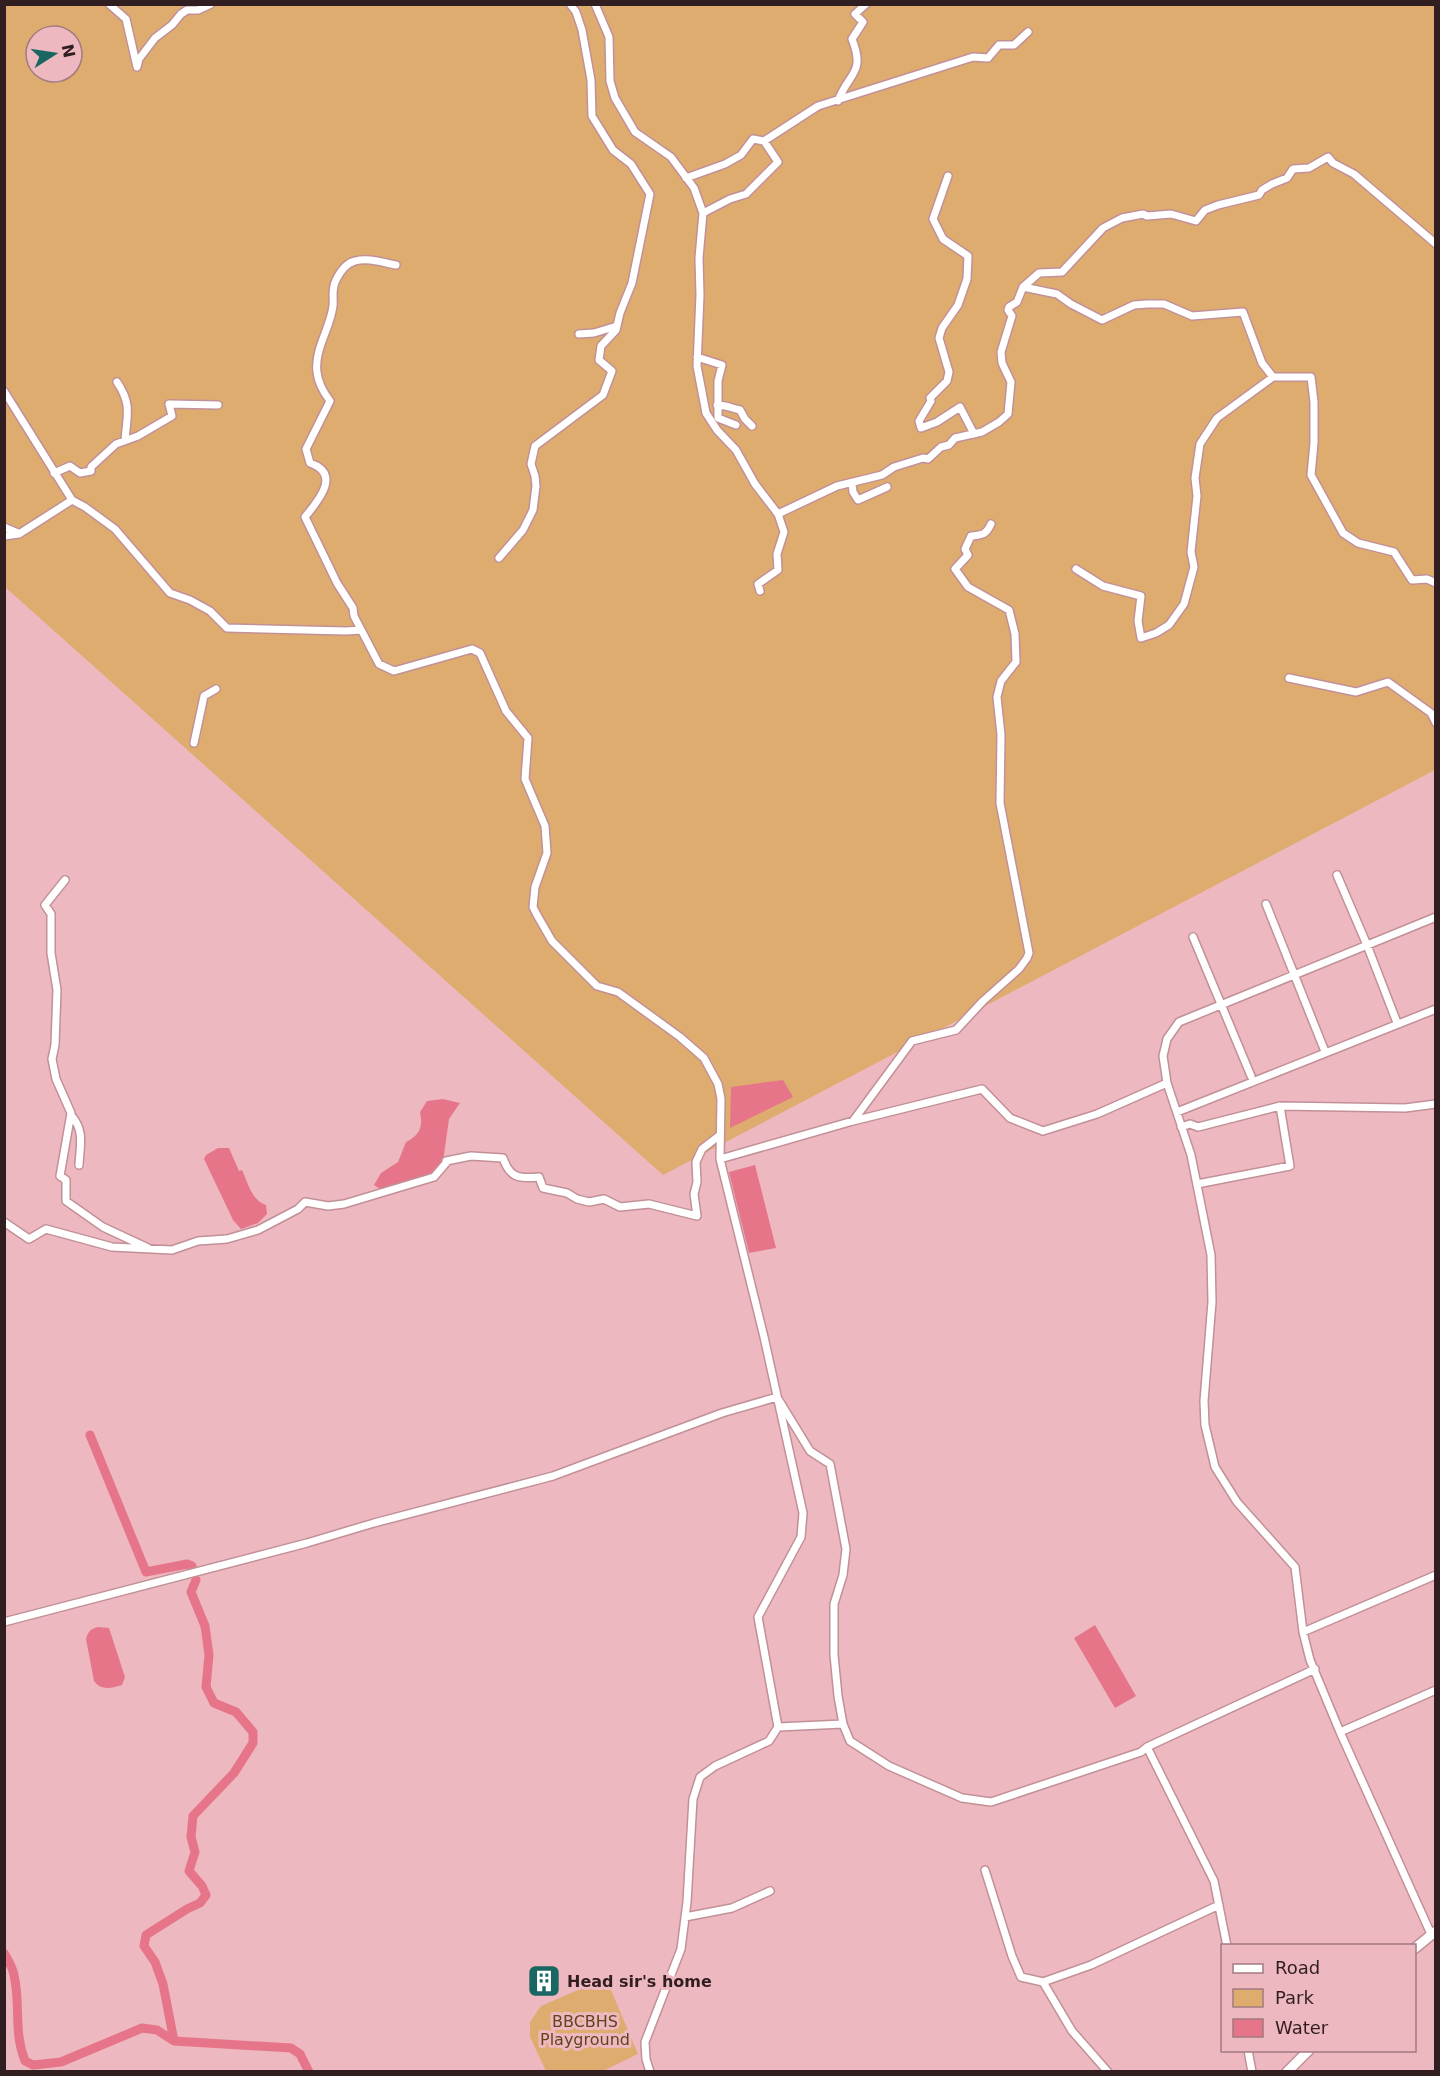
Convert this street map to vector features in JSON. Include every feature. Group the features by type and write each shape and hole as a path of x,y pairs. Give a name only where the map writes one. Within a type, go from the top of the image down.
{"street":[{"path":"109,4 126,19 136,67 139,59 155,38 172,26 181,14 187,10 198,10 211,4"},
{"path":"499,558 523,530 533,510 536,486 531,464 535,446 603,395 612,371 598,360 601,346 617,326 632,283 650,194 631,164 613,150 592,116 591,80 582,30 576,12 570,4"},
{"path":"595,4 609,37 610,81 615,98 635,132 671,157 694,188 704,213 699,258 697,366 706,413 717,430 736,450 755,484 778,513 784,532 777,554 778,570 758,584 760,591"},
{"path":"838,101 843,88 854,76 858,67 858,53 852,39 863,22 855,14 866,4"},
{"path":"686,178 725,164 741,154 753,139 764,141 818,106 973,57 988,58 999,45 1014,45 1028,32"},
{"path":"704,213 730,199 746,194 778,162 764,141"},
{"path":"778,513 837,486 882,474 894,467 923,458 928,459 941,447 949,445 955,438 991,427 1008,414 1011,382 1002,363 1001,352 1012,316 1008,310 1009,307 1017,302 1023,287 1039,273 1062,272 1103,228 1122,218 1143,214 1147,216 1171,214 1196,221 1205,210 1259,195 1262,190 1287,178 1293,169 1309,168 1328,156 1333,163 1354,174 1436,244"},
{"path":"948,176 933,219 943,239 968,256 967,279 958,306 942,328 939,338 949,372 947,381 930,398 931,402 919,420 921,428 937,422 960,407 974,434"},
{"path":"396,265 368,260 354,261 343,268 335,281 331,319 327,333 318,347 316,371 322,390 330,401 306,449 310,463 325,472 327,480 323,493 305,517 337,583 353,608 354,616 379,664 394,671 472,649 480,653 506,711 528,738 525,779 545,826 547,853 535,887 533,907 537,915 552,941 597,986 618,992 680,1037 704,1058 718,1084 720,1091 720,1159 803,1513 801,1537 758,1617 778,1727 769,1741 715,1766 700,1777 693,1799 681,1949 645,2042 646,2059 650,2072"},
{"path":"1023,287 1057,294 1102,320 1134,305 1147,304 1164,304 1192,316 1244,312 1262,363 1273,377"},
{"path":"579,334 594,333 617,326"},
{"path":"697,357 722,365 718,381 718,418 736,425"},
{"path":"1076,569 1103,586 1141,596 1138,621 1141,638 1169,625 1185,604 1194,567 1191,552 1197,496 1195,478 1200,444 1217,418 1273,377 1311,377 1314,402 1311,475 1343,533 1358,543 1394,552 1412,580 1427,579 1436,583"},
{"path":"117,382 126,395 128,411 125,440"},
{"path":"4,391 72,500 114,529 170,593 190,600 210,611 227,628 361,630"},
{"path":"54,473 70,466 80,473 91,471 90,467 116,444 138,436 172,416 169,404 218,405"},
{"path":"717,405 726,405 740,410 745,420 752,426"},
{"path":"852,483 853,492 858,500 887,487"},
{"path":"4,536 19,534 72,500"},
{"path":"853,1121 912,1041 956,1030 1028,958 1029,952 1000,803 1001,735 997,697 1001,681 1016,662 1015,634 1009,610 968,587 955,569 968,555 965,549 971,536 987,533 991,524"},
{"path":"4,526 19,534"},
{"path":"1289,678 1356,692 1388,682 1431,713 1436,723"},
{"path":"194,743 204,696 216,689"},
{"path":"1337,875 1396,1020"},
{"path":"65,880 45,906 51,914 51,953 57,990 55,1045 52,1059 56,1079 81,1133 79,1165"},
{"path":"1266,904 1324,1049"},
{"path":"1416,1947 1433,1932 1340,1732 1310,1660 1303,1632 1295,1567 1237,1502 1215,1467 1207,1441 1204,1401 1212,1302 1211,1255 1191,1155 1167,1083 1163,1056 1167,1039 1179,1022 1436,917"},
{"path":"1192,937 1251,1076"},
{"path":"1177,1112 1436,1009"},
{"path":"720,1159 853,1121 982,1089 1010,1118 1043,1131 1097,1114 1167,1083"},
{"path":"1181,1127 1190,1124 1198,1127 1280,1106 1405,1108 1436,1104"},
{"path":"1197,1184 1290,1166 1280,1106"},
{"path":"71,1114 60,1176 66,1180 66,1201 103,1227 153,1250"},
{"path":"4,1222 29,1239 46,1229 112,1247 172,1250 198,1241 228,1239 258,1230 298,1209 305,1202 328,1206 344,1204 434,1177 446,1161 471,1156 503,1158 507,1170 513,1175 539,1177 543,1188 567,1193 577,1199 589,1202 604,1199 620,1207 649,1204 697,1216 694,1194 697,1182 696,1162 702,1149 720,1136"},
{"path":"4,1622 553,1476 722,1413 777,1397"},
{"path":"777,1397 810,1451 830,1464 846,1549 843,1575 834,1604 834,1655 843,1724 850,1741 889,1766 962,1798 991,1802 1142,1752 1147,1747 1315,1669"},
{"path":"1303,1632 1436,1575"},
{"path":"1340,1732 1436,1690"},
{"path":"778,1727 843,1724"},
{"path":"1147,1747 1214,1881 1227,1944"},
{"path":"985,1870 1012,1956 1021,1977 1043,1982 1091,1965 1219,1905"},
{"path":"685,1917 732,1908 770,1891"},
{"path":"1043,1982 1072,2031 1108,2072"},
{"path":"1248,2052 1252,2072"},
{"path":"1287,2072 1307,2052"}],"green space":[{"path":"5,5 1435,5 1435,770 663,1175 5,587"},
{"name":"BBCBHS Playground","path":"606,1978 638,2054 603,2071 546,2071 530,2037 530,2022 541,2006"}],"water":[{"path":"783,1080 793,1097 730,1128 731,1087"},
{"path":"443,1099 460,1103 449,1119 443,1162 434,1173 380,1189 374,1185 381,1173 398,1162 406,1142 417,1133 421,1126 420,1112 427,1101"},
{"path":"218,1148 229,1148 254,1196 266,1205 267,1214 258,1223 241,1229 233,1220 204,1159 206,1155"},
{"path":"755,1165 776,1248 749,1253 729,1172"},
{"path":"1095,1625 1136,1696 1115,1708 1074,1638"},
{"path":"98,1627 109,1628 125,1677 122,1685 111,1688 103,1687 94,1681 86,1639 90,1631"}],"waterway":[{"path":"90,1435 146,1572 187,1564 192,1566"},
{"path":"196,1580 191,1592 205,1626 209,1655 206,1687 214,1703 236,1712 253,1732 253,1743 234,1773 193,1816 191,1837 195,1852 189,1871 202,1886 206,1895 200,1903 146,1935 144,1946 155,1962 163,1984 174,2041 291,2048 300,2054 309,2072"},
{"path":"4,1953 14,1975 19,2039 25,2061 33,2065 61,2062 142,2028 157,2030 174,2041"}],"place":[{"name":"Head sir's home","path":"544,1981"}]}
